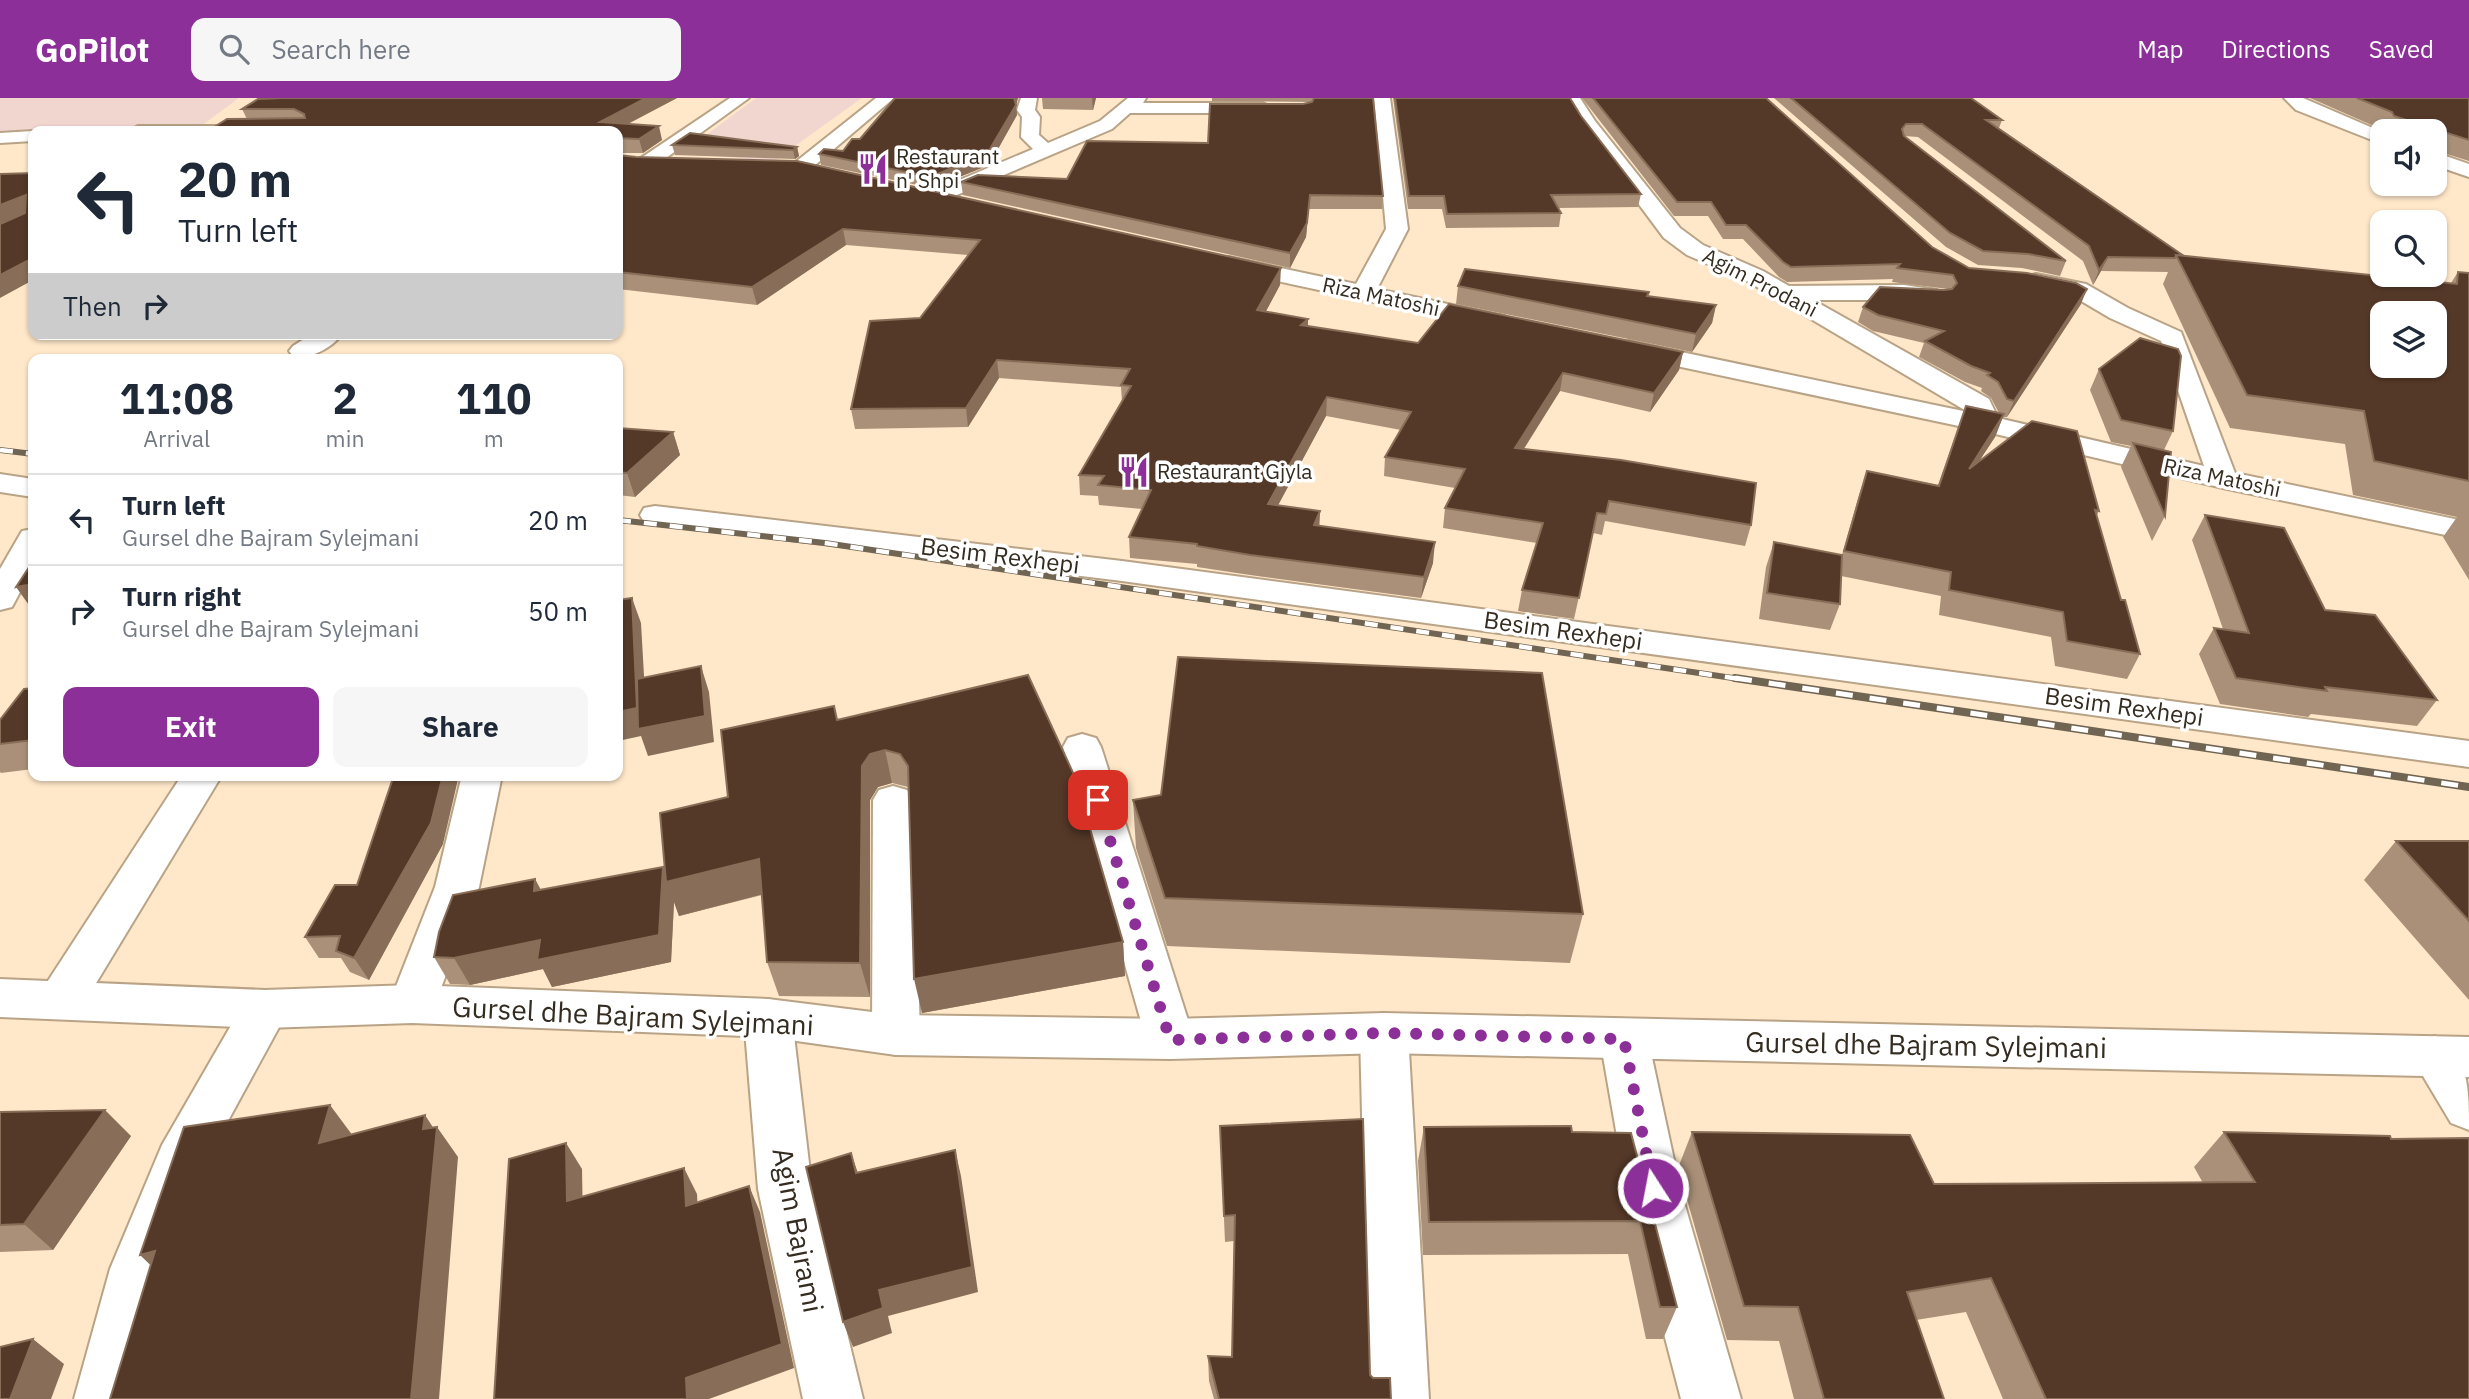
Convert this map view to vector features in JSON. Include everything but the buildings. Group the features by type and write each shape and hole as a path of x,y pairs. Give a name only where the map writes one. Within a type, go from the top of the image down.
{"street":[{"path":"623,170 648,162 741,98"},
{"path":"800,168 886,98"},
{"path":"1029,98 1026,110 1031,117 1030,137 1047,152"},
{"path":"1362,294 1397,229 1382,98"},
{"name":"Agim Prodani","path":"1572,98 1587,123 1672,233 1695,250 1755,276 1979,405 1987,424"},
{"path":"2292,98 2302,106 2370,134"},
{"path":"931,199 1106,125 1132,103 1276,108"},
{"path":"0,138 28,136"},
{"path":"623,161 689,163"},
{"path":"2447,161 2469,162"},
{"path":"2447,163 2469,171"},
{"path":"772,167 800,168 826,174"},
{"path":"905,193 972,208"},
{"name":"Riza Matoshi","path":"1200,258 1525,328"},
{"path":"2010,277 2075,279 2119,313 2172,337 2223,479"},
{"path":"1784,293 1904,292 1938,296"},
{"path":"302,351 320,340"},
{"name":"Riza Matoshi","path":"1606,345 1987,424 2223,479 2469,531"},
{"path":"0,483 28,487"},
{"name":"Besim Rexhepi","path":"655,515 1122,570 2469,754"},
{"path":"0,600 28,547"},
{"path":"1082,747 1170,1040"},
{"path":"61,1000 198,781"},
{"name":"Gursel dhe Bajram Sylejmani","path":"412,1004 457,887 481,781"},
{"path":"893,800 896,1035"},
{"name":"Gursel dhe Bajram Sylejmani","path":"0,999 265,1009 412,1004 768,1018 896,1035 1170,1040 1384,1033 2452,1056"},
{"path":"104,1399 138,1269 188,1145 265,1009"},
{"name":"Agim Bajrami","path":"768,1018 785,1189 833,1399"},
{"path":"1384,1033 1399,1399"},
{"path":"1624,1039 1653,1188 1711,1399"},
{"path":"2452,1056 2469,1108"}],"shaded area":[{"path":"0,98 239,98 201,126 28,126 28,134 0,135"},
{"path":"756,98 862,98 774,161 682,153"}],"railway":[{"path":"0,450 28,453"},
{"path":"623,521 825,543 1746,680"},
{"path":"1735,678 2469,787"}],"place":[{"name":"Restaurant n' Shpi","path":"873,169"},
{"name":"Restaurant Gjyla","path":"1134,472"}],"route":[{"path":"1098,800 1170,1040 1384,1033 1624,1039 1653,1188"}]}
